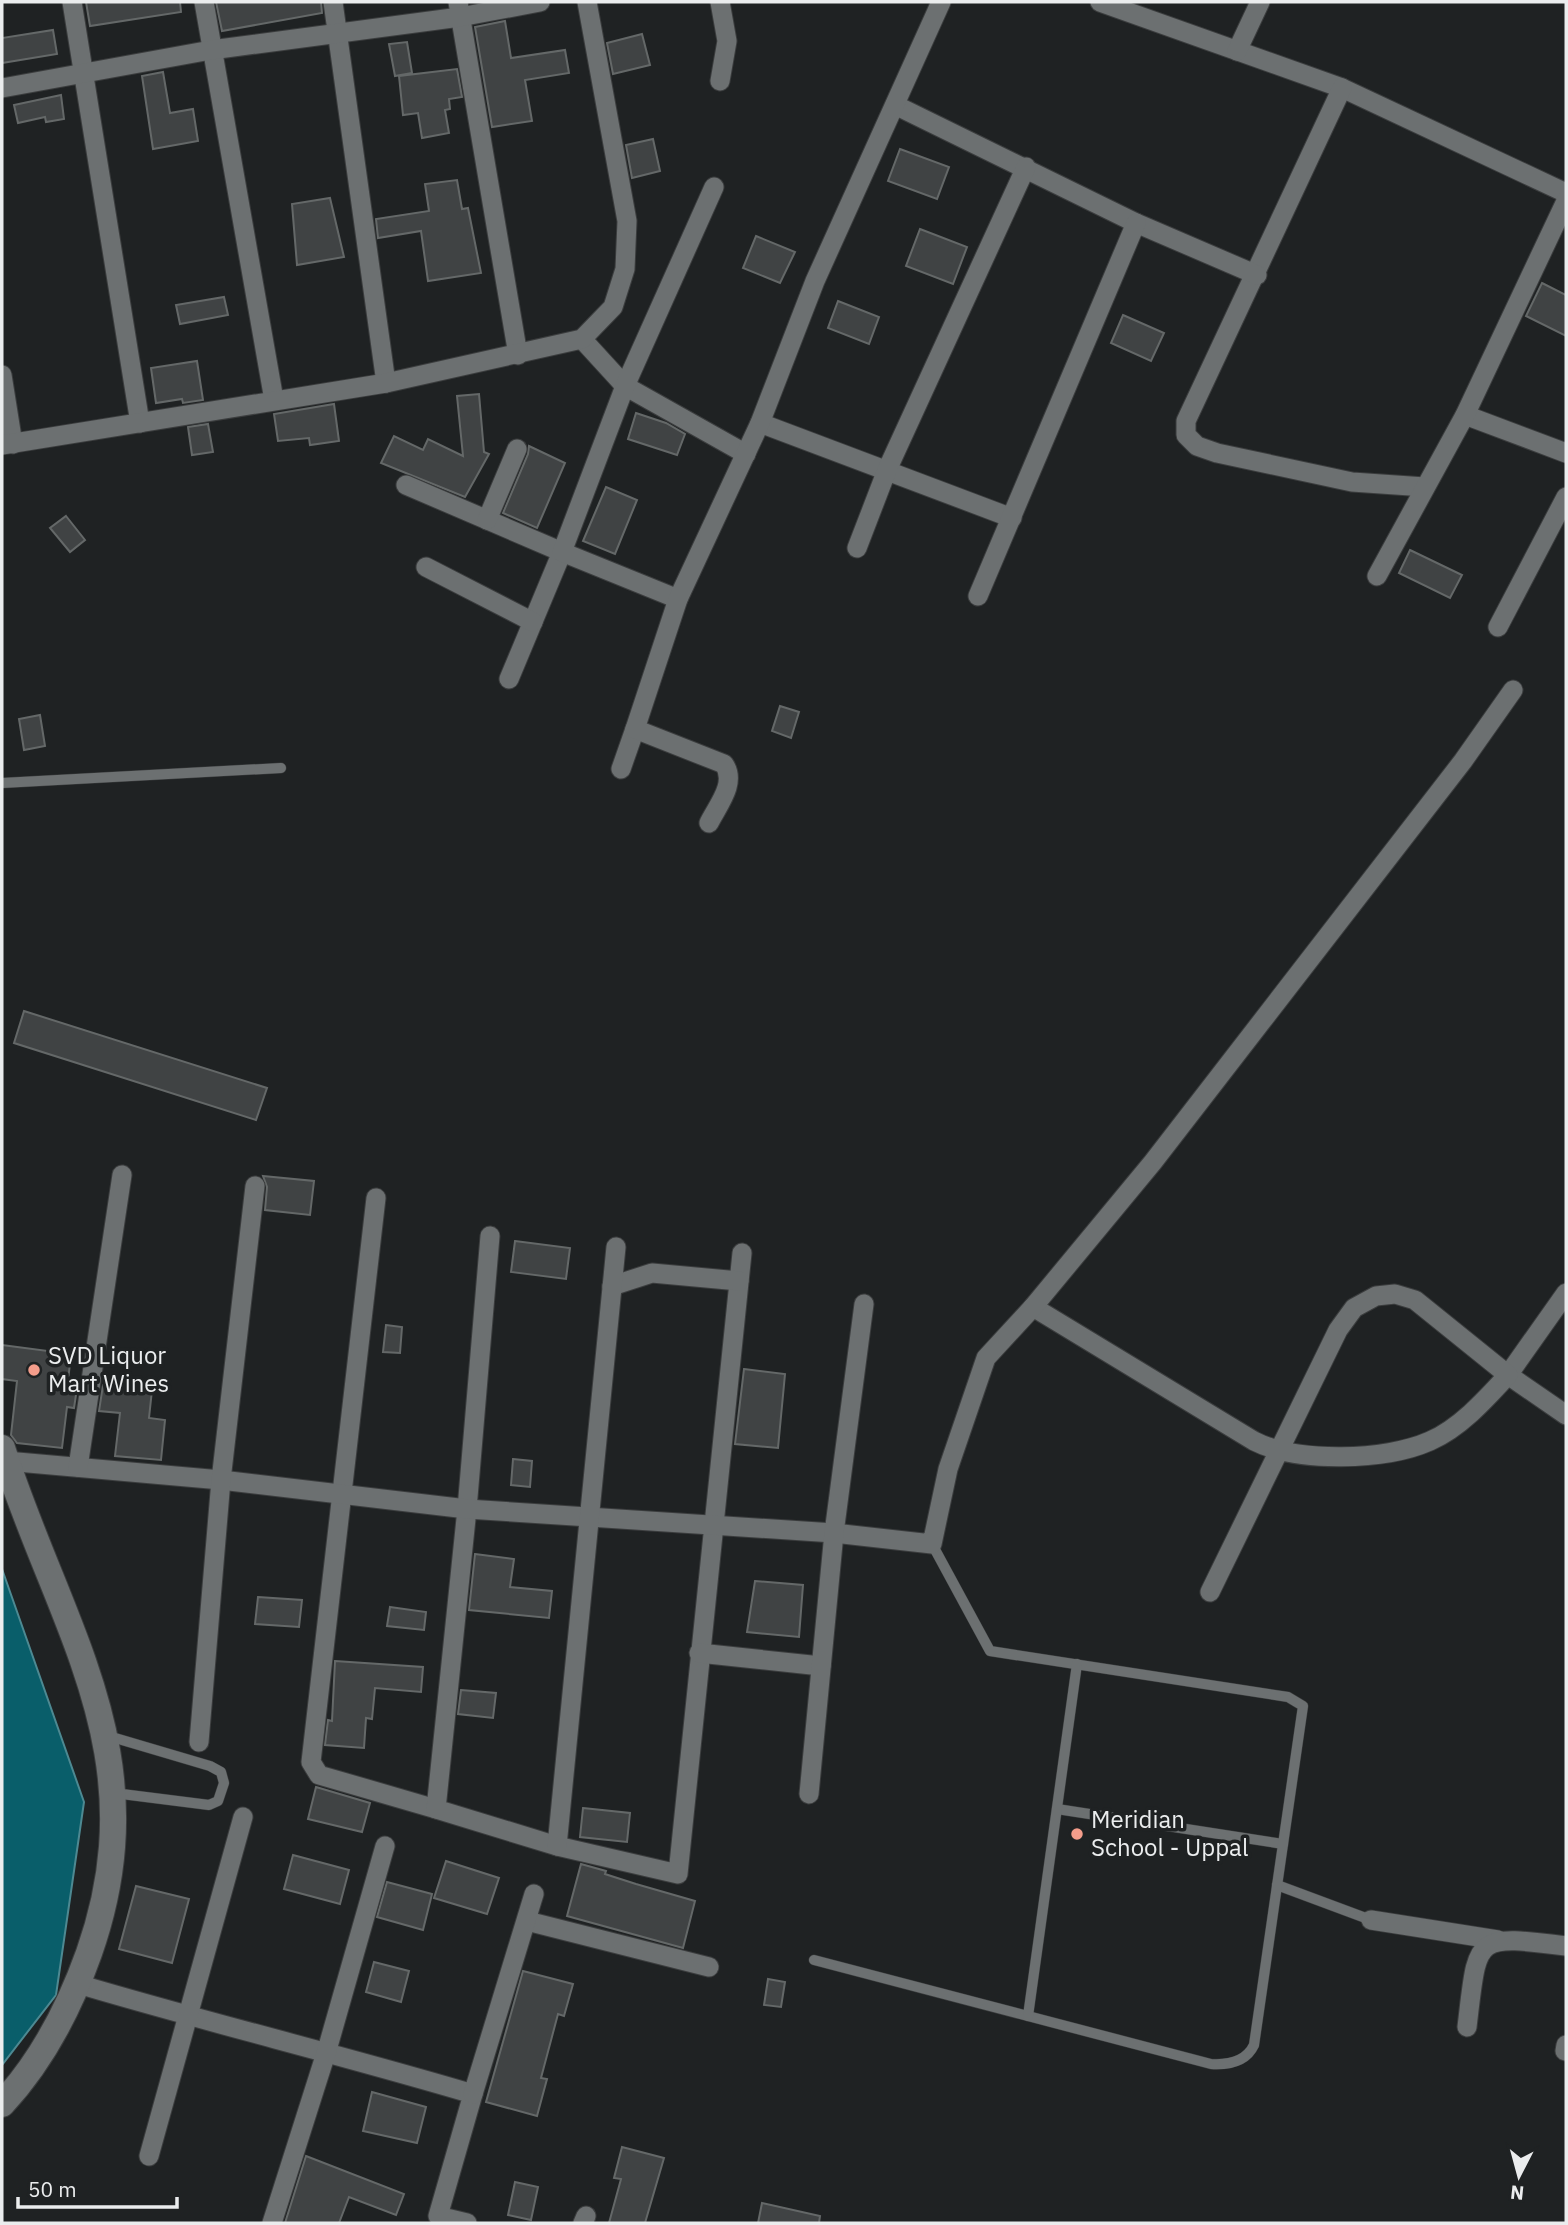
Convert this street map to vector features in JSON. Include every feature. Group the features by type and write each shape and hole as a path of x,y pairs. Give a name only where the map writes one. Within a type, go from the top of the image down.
{"street":[{"path":"72,2 140,423"},
{"path":"204,2 274,400"},
{"path":"333,2 386,383"},
{"path":"2,88 211,50 338,35 459,9 540,2"},
{"path":"2,375 7,445 386,383 582,339 613,307 625,269 626,221 587,2"},
{"path":"720,2 727,41 726,61 720,81"},
{"path":"621,769 678,599 747,454 815,281 941,2"},
{"path":"1100,2 1144,9 1237,51 1342,88 1566,193"},
{"path":"1237,51 1260,2"},
{"path":"459,9 518,355"},
{"path":"1342,88 1257,275 1186,421 1186,436 1197,446 1230,456 1352,482 1426,487"},
{"path":"895,105 1136,223 1257,275"},
{"path":"856,548 887,470 1026,167"},
{"path":"509,679 562,552 625,386 713,187"},
{"path":"1377,576 1465,415 1566,201"},
{"path":"978,596 1136,223"},
{"path":"582,339 625,386 747,454"},
{"path":"1465,415 1566,453"},
{"path":"760,424 1012,518"},
{"path":"486,520 517,449"},
{"path":"406,485 678,599"},
{"path":"1498,627 1566,496"},
{"path":"426,567 533,622"},
{"path":"4,1455 78,1467 221,1480 467,1509 834,1534 932,1544 948,1468 986,1358 1153,1162 1463,761 1513,690"},
{"path":"635,729 724,764 730,772 730,781 709,823"},
{"path":"78,1467 122,1175"},
{"path":"199,1742 221,1480 255,1186"},
{"path":"376,1198 311,1762 319,1775 556,1846 678,1874 742,1253"},
{"path":"436,1809 467,1509 490,1237"},
{"path":"556,1846 616,1247"},
{"path":"612,1286 652,1273 739,1281"},
{"path":"1032,1307 1232,1429 1279,1452 1326,1457 1383,1452 1429,1442 1485,1401 1508,1375 1566,1293"},
{"path":"1210,1592 1338,1330 1353,1308 1376,1296 1395,1294 1415,1300 1508,1375 1566,1415"},
{"path":"809,1794 834,1534 863,1304"},
{"path":"2,2104 54,2035 78,1984 101,1918 113,1860 113,1792 105,1735 79,1647 4,1455"},
{"path":"699,1653 821,1666"},
{"path":"149,2156 243,1817"},
{"path":"272,2223 327,2050 385,1846"},
{"path":"467,2223 437,2219 534,1894"},
{"path":"1371,1920 1498,1940 1566,1946"},
{"path":"527,1921 709,1967"},
{"path":"1467,2026 1475,1963 1483,1947 1498,1940"},
{"path":"78,1984 327,2050 473,2094"},
{"path":"1565,2051 1566,2045"}],"lane":[{"path":"2,783 281,768"},
{"path":"814,1960 1211,2064 1242,2058 1250,2053 1254,2045 1303,1706 1296,1700 990,1651 932,1544"},
{"path":"1028,2016 1077,1664"},
{"path":"105,1735 210,1766 221,1772 224,1783 218,1801 209,1805 113,1792"},
{"path":"1057,1810 1283,1843"},
{"path":"1277,1885 1371,1920"}],"water":[{"path":"2,1569 84,1802 56,1995 2,2065"}],"building":[{"path":"86,2 180,2 181,12 90,26"},
{"path":"216,2 321,2 322,13 222,31"},
{"path":"505,21 511,58 565,50 569,73 525,80 532,121 492,127 475,27"},
{"path":"53,30 57,54 2,63 2,38"},
{"path":"642,34 650,65 613,74 607,43"},
{"path":"407,42 412,73 395,76 389,44"},
{"path":"457,69 462,97 449,99 450,109 445,110 449,133 422,138 418,113 403,115 399,76"},
{"path":"163,72 170,113 193,109 198,141 153,149 142,76"},
{"path":"61,95 64,119 46,122 45,117 18,123 14,105"},
{"path":"653,139 660,171 632,178 626,145"},
{"path":"900,149 949,167 937,199 888,181"},
{"path":"457,180 462,209 468,208 481,273 428,281 421,231 378,238 376,219 429,211 425,184"},
{"path":"330,198 344,257 297,265 292,204"},
{"path":"920,229 967,247 953,284 906,266"},
{"path":"756,236 795,252 780,283 743,268"},
{"path":"1542,283 1566,295 1566,336 1526,316"},
{"path":"224,297 228,315 180,324 176,305"},
{"path":"838,301 879,317 869,344 828,328"},
{"path":"1123,315 1164,333 1151,361 1111,343"},
{"path":"197,361 203,400 183,403 182,399 156,403 151,368"},
{"path":"479,394 484,452 489,454 465,497 381,463 394,436 423,450 428,439 463,456 457,396"},
{"path":"334,404 339,441 310,445 309,438 278,441 274,414"},
{"path":"636,413 666,423 685,434 677,455 628,439"},
{"path":"208,424 213,452 192,455 188,427"},
{"path":"529,446 565,463 537,528 503,513"},
{"path":"606,487 637,500 615,554 583,541"},
{"path":"66,516 85,540 70,552 50,528"},
{"path":"1410,550 1462,575 1450,598 1399,573"},
{"path":"780,706 799,712 791,738 772,731"},
{"path":"40,715 45,746 24,750 19,719"},
{"path":"24,1011 267,1088 256,1120 14,1043"},
{"path":"263,1176 314,1181 310,1215 265,1210 267,1187"},
{"path":"515,1241 570,1248 566,1279 511,1272"},
{"path":"386,1325 402,1327 400,1353 383,1352"},
{"path":"2,1345 71,1354 68,1381 78,1382 74,1408 67,1407 62,1448 17,1443 11,1435 17,1381 2,1379"},
{"path":"744,1369 785,1374 778,1448 735,1444"},
{"path":"103,1385 152,1390 149,1418 165,1420 161,1460 115,1456 120,1413 99,1411"},
{"path":"513,1459 532,1461 530,1487 511,1485"},
{"path":"475,1554 514,1559 510,1587 552,1591 549,1618 469,1610"},
{"path":"755,1581 803,1585 799,1637 747,1632"},
{"path":"258,1597 302,1600 299,1627 255,1624"},
{"path":"390,1607 426,1612 424,1630 387,1626"},
{"path":"335,1661 423,1667 421,1692 375,1688 372,1719 366,1718 364,1748 325,1745 328,1720 332,1721"},
{"path":"461,1690 496,1693 493,1718 458,1714"},
{"path":"316,1787 370,1803 362,1832 308,1819"},
{"path":"583,1808 630,1813 627,1842 580,1837"},
{"path":"293,1855 349,1870 340,1904 284,1889"},
{"path":"446,1861 499,1878 487,1914 434,1898"},
{"path":"581,1864 606,1871 605,1874 695,1901 683,1948 567,1916"},
{"path":"387,1882 432,1894 423,1930 377,1917"},
{"path":"136,1886 189,1899 172,1963 119,1949"},
{"path":"374,1962 409,1971 401,2002 366,1992"},
{"path":"523,1971 573,1984 564,2016 558,2014 541,2078 547,2079 537,2116 486,2102"},
{"path":"768,1979 785,1982 781,2007 764,2005"},
{"path":"372,2092 426,2107 417,2143 363,2131"},
{"path":"622,2147 664,2158 645,2223 609,2223 621,2179 614,2178"},
{"path":"306,2156 404,2194 396,2215 349,2197 339,2223 285,2223"},
{"path":"515,2182 538,2187 531,2220 508,2215"},
{"path":"762,2203 820,2216 819,2223 758,2223"}],"place":[{"name":"SVD Liquor Mart Wines","path":"34,1370"},
{"name":"Meridian School - Uppal","path":"1077,1834"}]}
